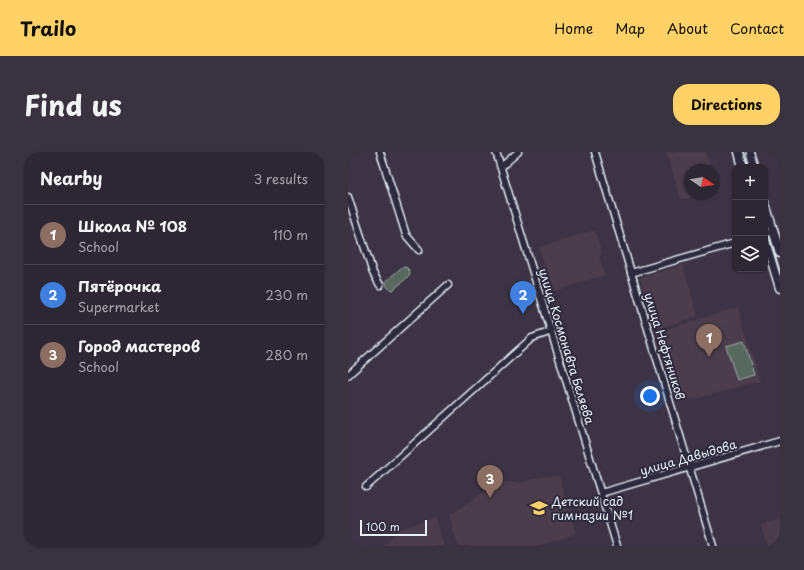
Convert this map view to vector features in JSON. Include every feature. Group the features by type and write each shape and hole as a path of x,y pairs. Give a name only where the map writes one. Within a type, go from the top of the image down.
{"main road":[{"path":"739,152 742,164"},
{"path":"749,152 753,164"},
{"path":"769,232 780,253"},
{"path":"768,248 780,288"}],"street":[{"path":"380,152 406,235 419,250"},
{"name":"улица Космонавта Беляева","path":"496,152 618,546"},
{"path":"501,167 518,152"},
{"name":"улица Нефтяников","path":"595,152 691,467 713,546"},
{"path":"348,197 372,273 380,286"},
{"path":"631,273 732,243"},
{"path":"348,374 448,285"},
{"path":"366,487 532,338 552,331"},
{"name":"улица Давыдова","path":"601,494 780,441"}],"shaded area":[{"path":"666,152 705,152 709,164 684,164 684,199 681,200"},
{"path":"595,230 602,254 599,256 605,275 552,292 539,247"},
{"path":"683,265 698,316 656,329 640,278"},
{"path":"738,307 760,381 700,398 677,400 657,332"},
{"path":"559,476 576,534 539,546 458,546 449,515 501,481 520,483 540,477"},
{"path":"435,518 444,546 384,546 399,529"},
{"path":"780,519 780,546 767,546 761,525"}],"green space":[{"path":"406,267 410,271 409,276 393,290 389,289 386,285 386,281 401,268"},
{"path":"744,341 754,375 737,380 726,346"}],"tram line":[{"path":"746,152 749,164"},
{"path":"768,235 780,275"}],"place":[{"name":"Пятёрочка","path":"523,314"},
{"name":"Школа № 108","path":"709,357"},
{"name":"Город мастеров","path":"490,498"},
{"name":"Детский сад гимназии №1","path":"539,508"}]}
